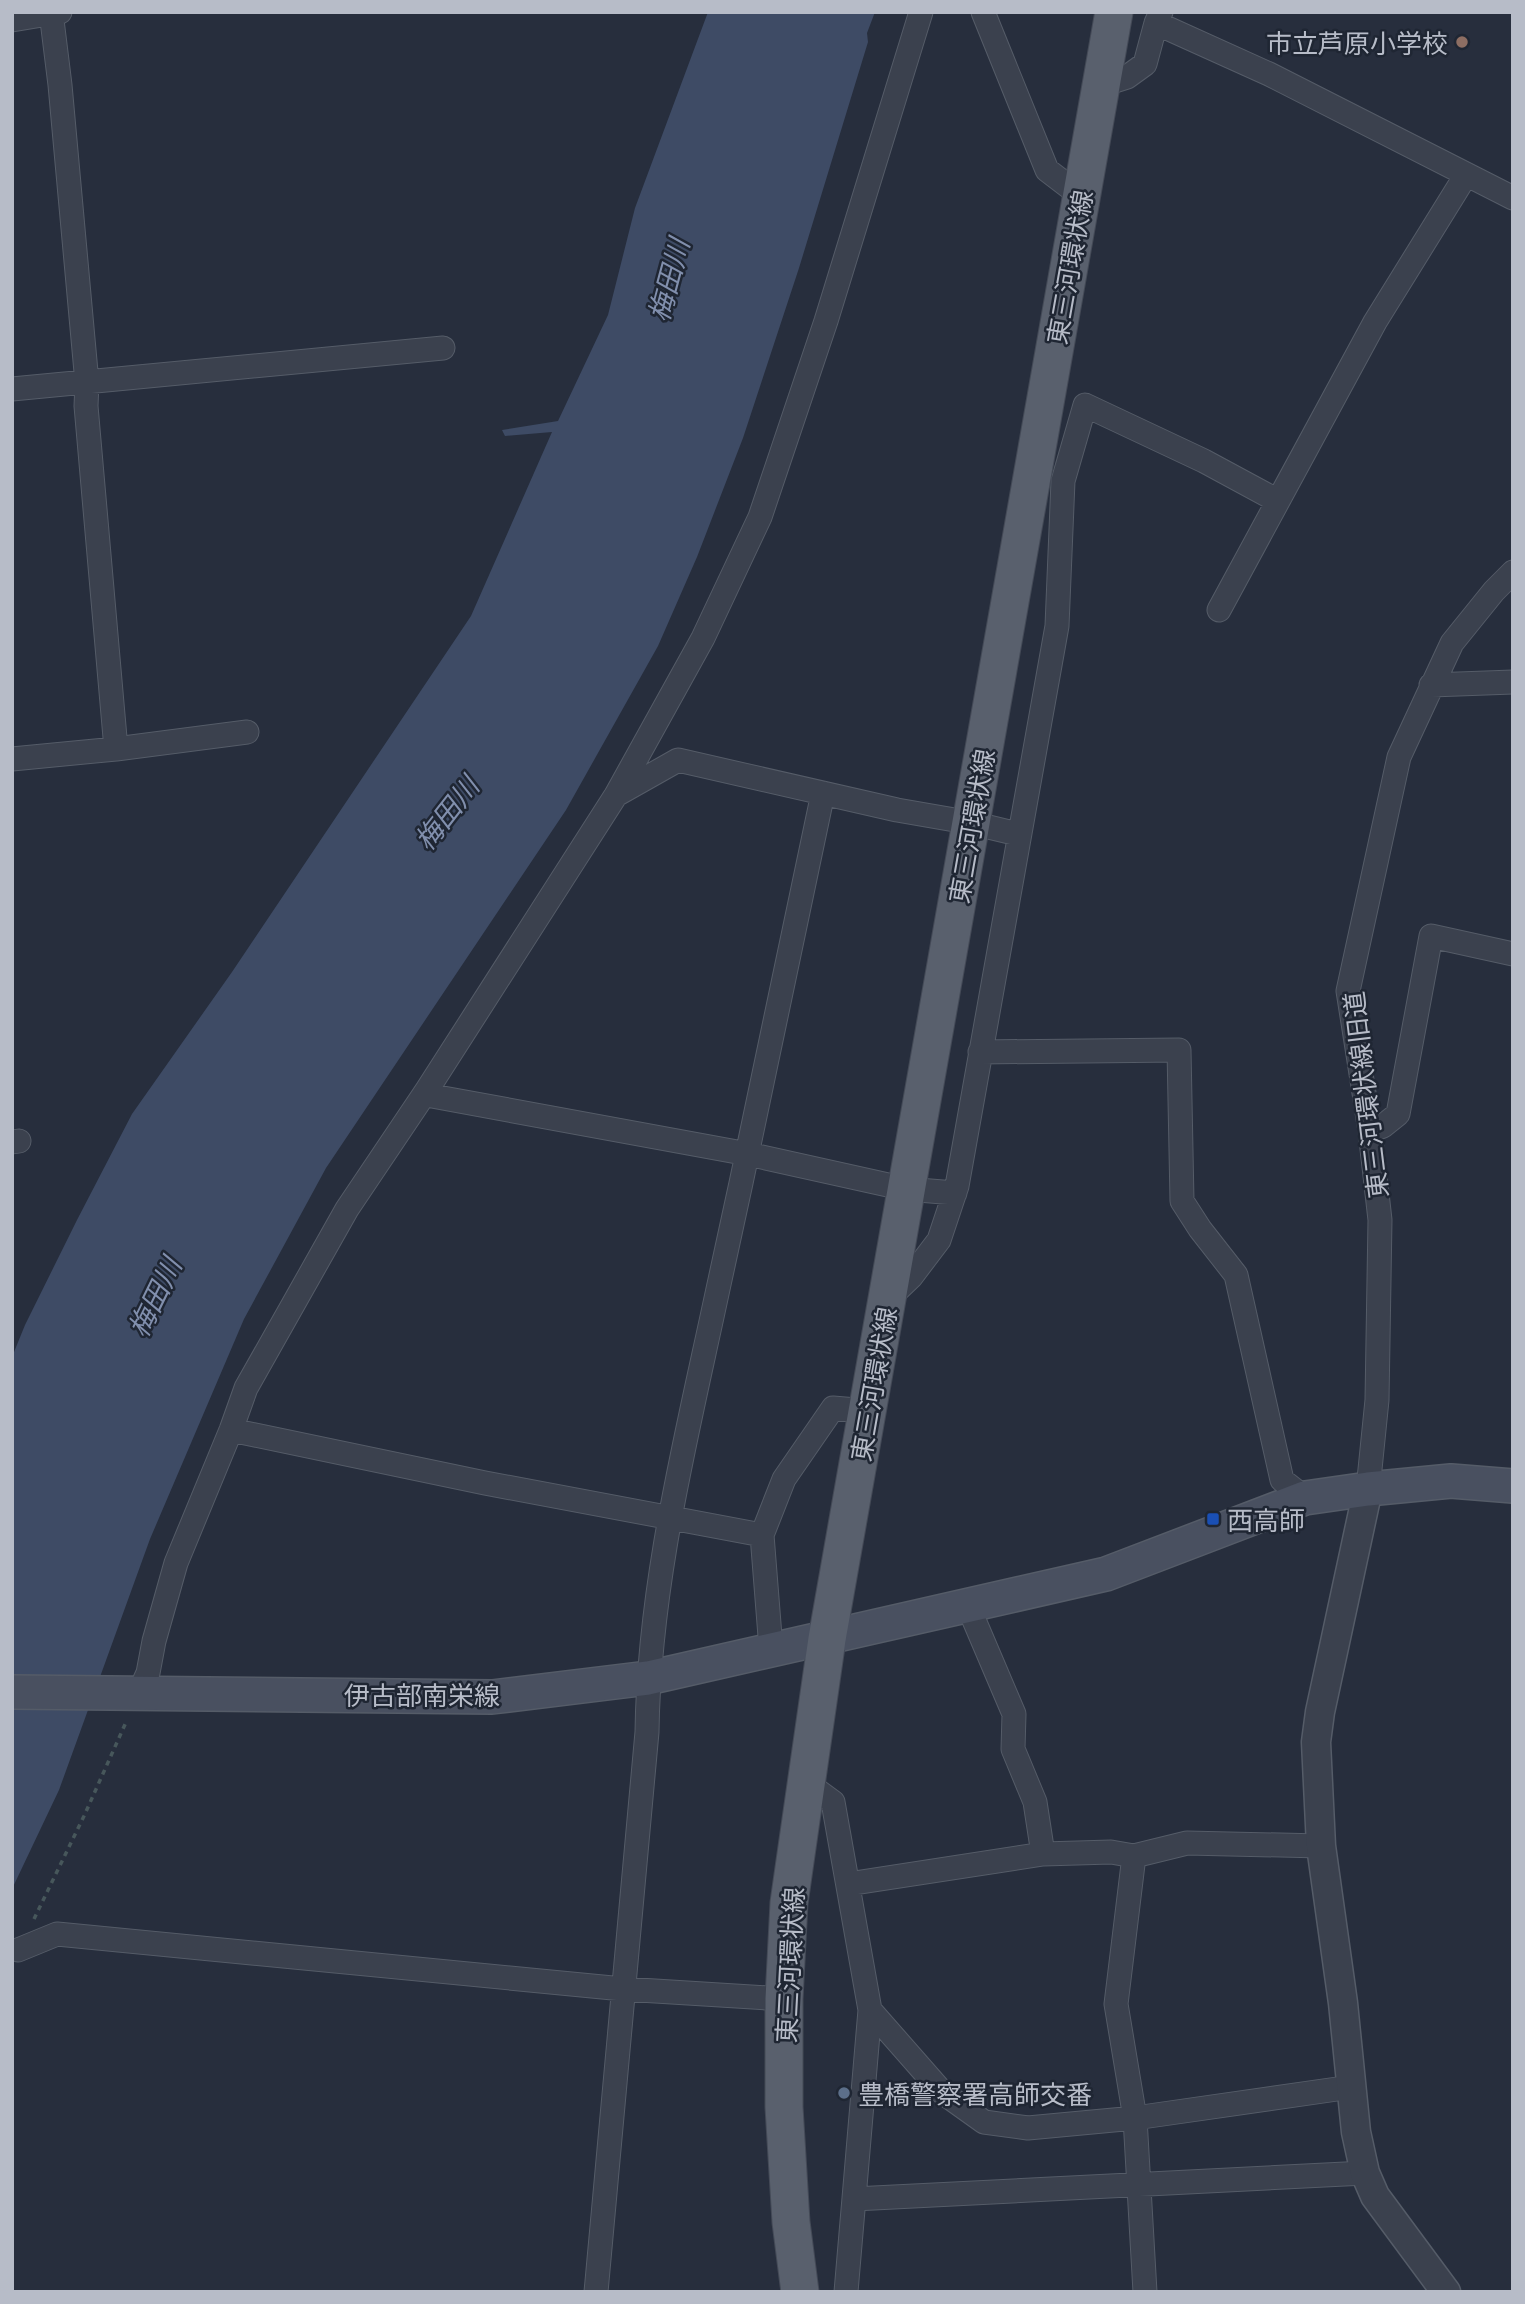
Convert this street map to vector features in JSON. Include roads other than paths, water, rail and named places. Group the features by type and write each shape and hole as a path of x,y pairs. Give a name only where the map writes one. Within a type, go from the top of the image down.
{"main road":[{"name":"東三河環状線","path":"800,2292 791,2222 784,2107 784,1999 789,1903 827,1639 1114,12"},
{"path":"827,1639 1106,1574 1305,1498 1451,1480 1513,1486"},
{"name":"伊古部南栄線","path":"12,1692 492,1697 648,1678 771,1649 827,1639"}],"street":[{"path":"12,20 60,12"},
{"path":"139,1693 148,1673 176,1563 246,1388 347,1209 617,795 703,638 760,517 826,321 921,12"},
{"path":"983,12 1047,170 1081,196"},
{"path":"51,13 87,383 86,406 116,748"},
{"path":"1102,85 1127,76 1145,64 1158,18 1513,198"},
{"path":"1219,610 1375,322 1466,175"},
{"path":"12,389 443,348"},
{"path":"888,1299 911,1278 939,1240 954,1193 1057,626 1063,481 1086,405 1204,461 1278,501"},
{"name":"東三河環状線旧道","path":"1368,1489 1377,1400 1380,1220 1370,1131 1348,991 1399,757 1452,643 1513,572"},
{"path":"1431,685 1513,682"},
{"path":"12,759 247,732"},
{"path":"617,795 678,760 897,810 1018,834"},
{"path":"596,2292 647,1732 648,1678 669,1517 823,793"},
{"path":"1370,1131 1383,1126 1398,1114 1432,936 1513,954"},
{"path":"980,1052 1179,1050 1182,1201 1236,1275 1282,1480 1305,1498"},
{"path":"427,1090 432,1096 748,1154 906,1189 954,1193"},
{"path":"771,1649 762,1535 784,1479 833,1408 868,1411"},
{"path":"231,1430 485,1483 762,1535"},
{"path":"1368,1489 1320,1712 1316,1742 1321,1846 1343,2003 1356,2132 1365,2172 1375,2196 1446,2292"},
{"path":"968,1606 1014,1714 1013,1749 1035,1802 1043,1854"},
{"path":"807,1783 833,1802 870,2010 846,2292"},
{"path":"848,1884 1043,1854 1111,1852 1134,1856 1187,1843 1321,1846"},
{"path":"1134,1856 1116,2004 1135,2118 1144,2292"},
{"path":"18,1951 57,1934 623,1989 784,1999"},
{"path":"870,2010 942,2091 985,2122 1028,2128 1135,2118 1351,2087"},
{"path":"854,2199 1365,2172"}],"water":[{"name":"梅田川","path":"708,12 875,12 799,268 743,438 697,557 658,646 566,810 326,1168 244,1319 150,1539 59,1790 12,1889 12,1357 25,1325 132,1114 232,972 471,616 552,432 505,436 502,430 558,421 608,315 635,208"}],"place":[{"name":"市立芦原小学校","path":"1462,42"},
{"name":"西高師","path":"1213,1519"},
{"name":"豊橋警察署高師交番","path":"844,2093"}]}
